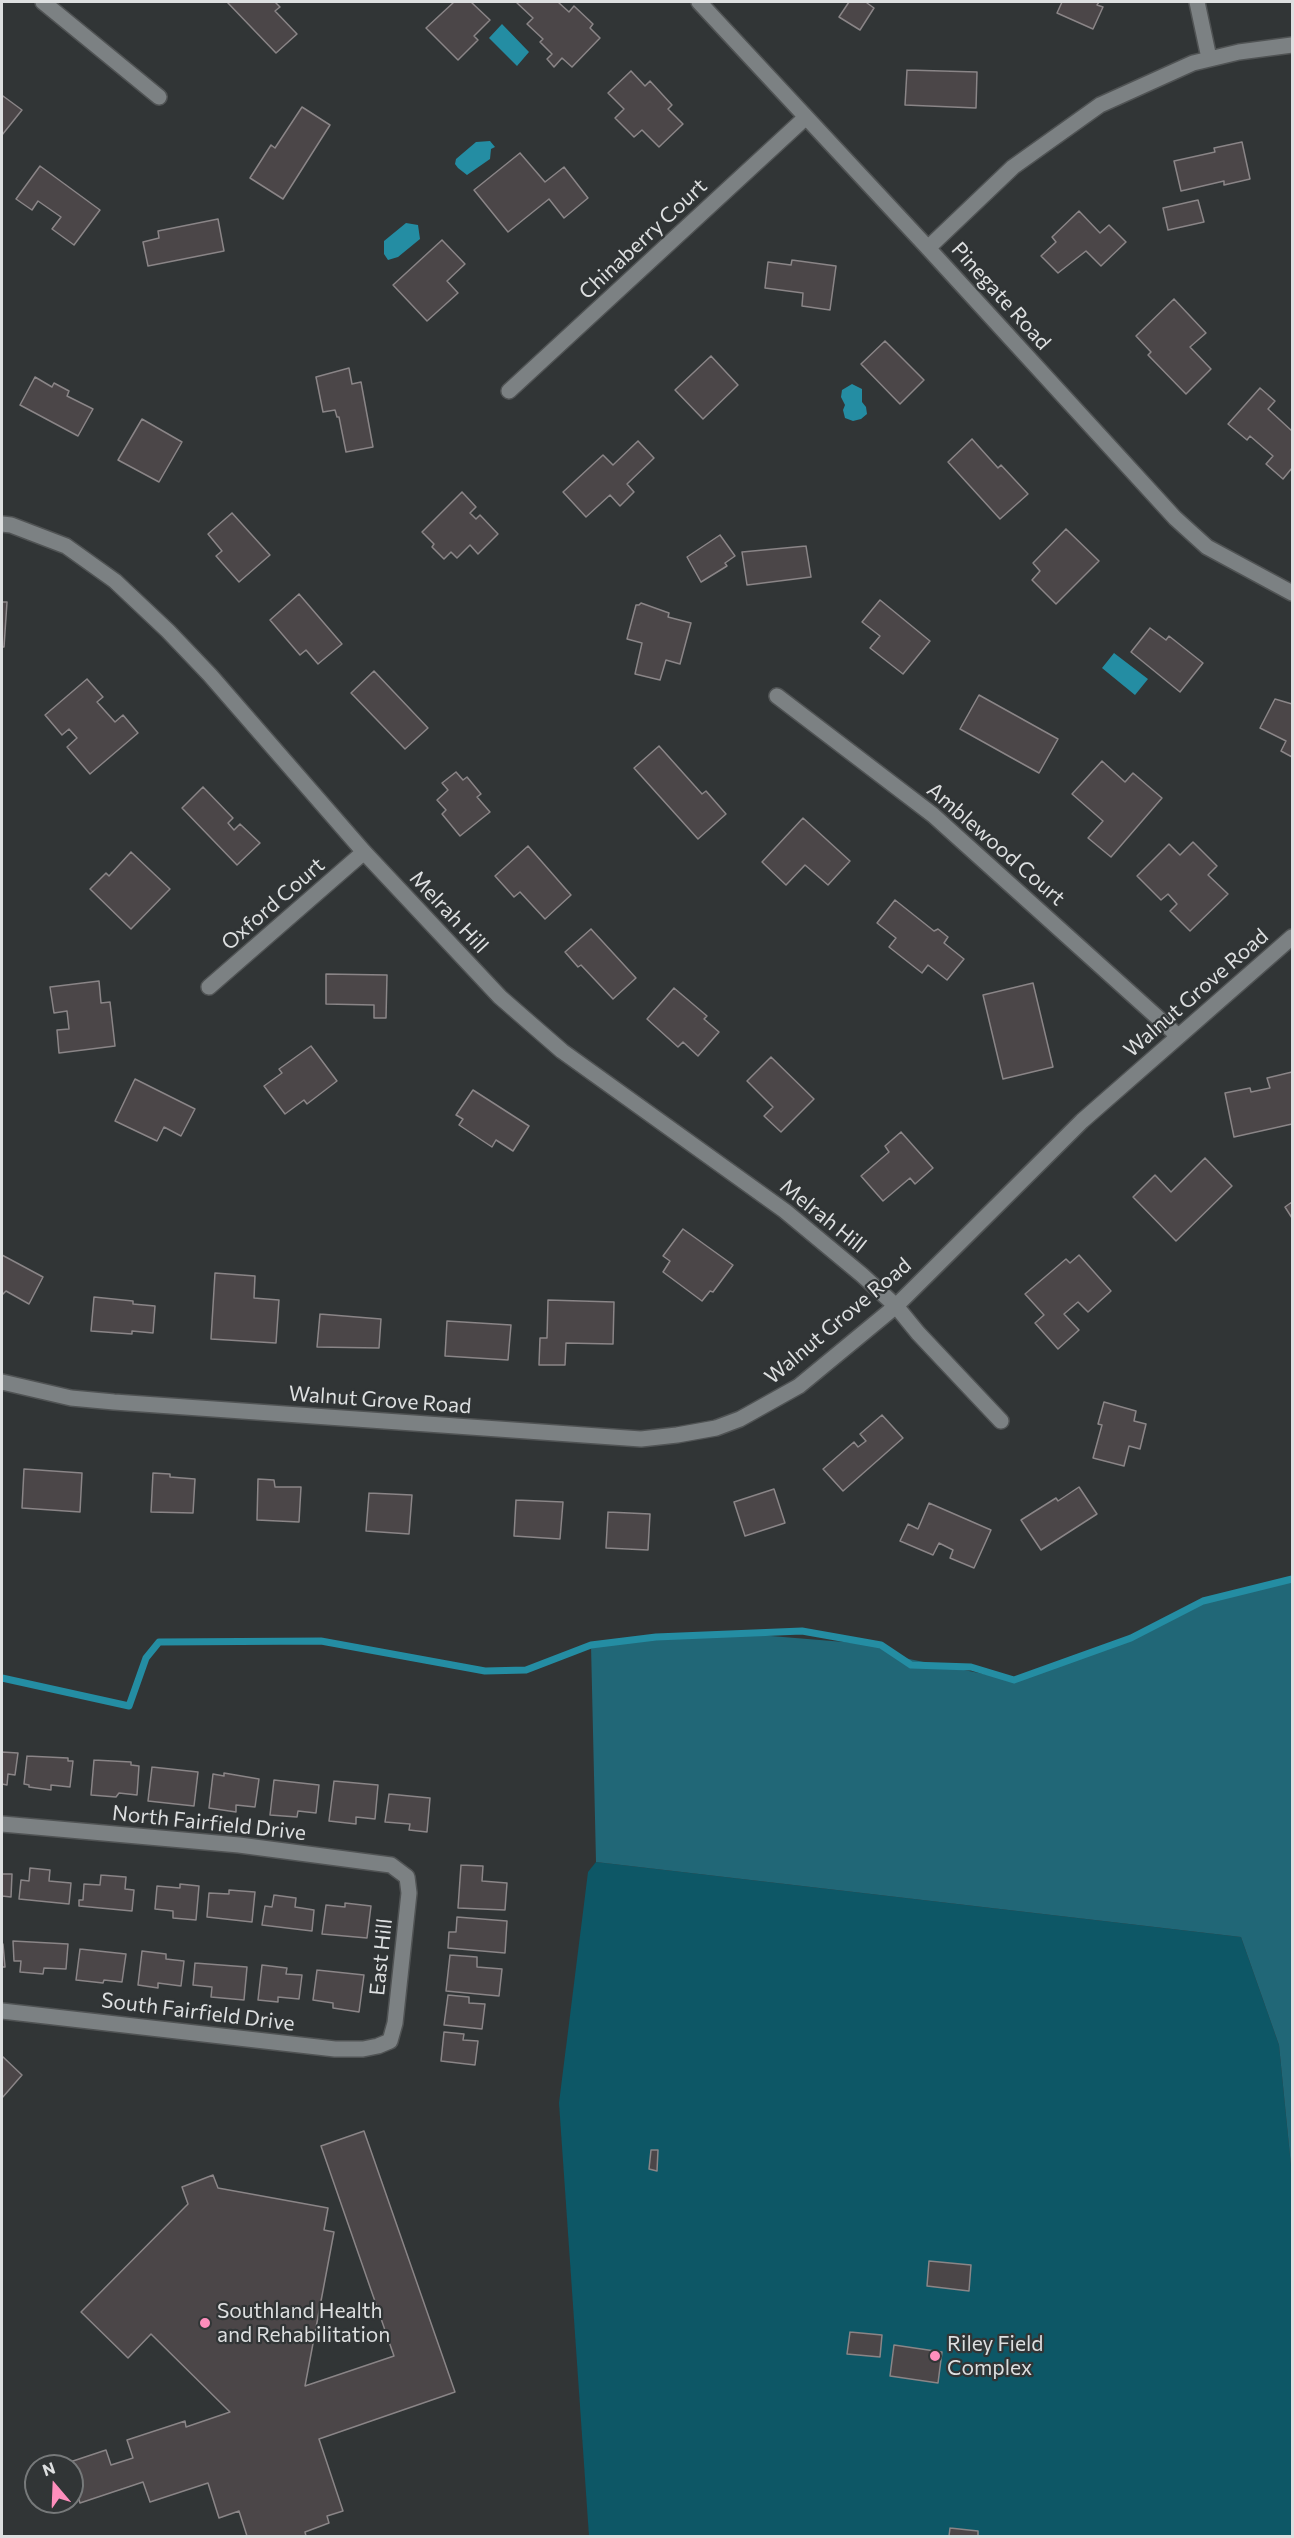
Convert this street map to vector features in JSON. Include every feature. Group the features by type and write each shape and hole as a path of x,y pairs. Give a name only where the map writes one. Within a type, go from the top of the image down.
{"street":[{"path":"44,2 159,97"},
{"name":"Pinegate Road","path":"699,2 1175,518 1207,547 1293,593"},
{"path":"1197,2 1209,58"},
{"path":"928,248 1013,167 1100,105 1209,58 1293,45"},
{"name":"Chinaberry Court","path":"509,391 806,118"},
{"name":"Melrah Hill","path":"2,524 11,525 66,546 115,581 210,675 364,852 500,997 562,1051 785,1211 896,1306 918,1333 1001,1421"},
{"name":"Amblewood Court","path":"777,696 933,814 1177,1035"},
{"name":"Oxford Court","path":"209,987 364,852"},
{"name":"Walnut Grove Road","path":"2,1382 61,1396 114,1402 641,1439 716,1428 759,1410 800,1386 896,1306 1082,1121 1177,1035 1293,937"},
{"name":"North Fairfield Drive","path":"2,1824 239,1845 391,1865 407,1878"},
{"name":"East Hill","path":"390,2041 395,2023 409,1893 407,1878"},
{"name":"South Fairfield Drive","path":"2,2011 334,2049 363,2049 390,2041"}],"shaded area":[{"path":"502,24 529,52 517,66 489,38"},
{"path":"490,141 495,147 491,149 490,159 467,175 455,164 456,159 476,142"},
{"path":"406,223 418,225 420,239 398,257 388,260 384,254 384,241"},
{"path":"852,384 862,389 862,402 867,414 853,421 845,418 843,410 845,405 841,397 842,390"},
{"path":"1114,653 1148,679 1135,695 1102,668"},
{"path":"1292,1579 1292,2176 1279,2045 1241,1937 596,1862 591,1645 734,1633 881,1645 899,1657 1014,1680 1131,1638 1203,1601"},
{"name":"Riley Field Complex","path":"596,1862 1241,1937 1279,2045 1292,2176 1292,2536 589,2536 559,2103 588,1872"}],"building":[{"path":"227,2 275,2 280,7 275,11 297,34 276,53"},
{"path":"454,2 471,2 490,20 474,36 478,40 458,60 426,28"},
{"path":"516,2 558,2 569,12 574,6 593,24 590,28 600,38 572,67 562,58 554,67 547,59 552,54 540,42 543,39 527,24 533,18"},
{"path":"849,2 868,2 874,8 860,30 839,17"},
{"path":"1062,2 1099,2 1097,5 1103,7 1093,29 1057,13"},
{"path":"907,70 977,72 976,108 905,105"},
{"path":"631,71 645,86 650,81 672,105 668,109 683,124 659,147 642,130 634,137 615,118 624,109 608,93"},
{"path":"3,96 22,110 2,135 2,98"},
{"path":"302,107 330,125 283,199 250,178 271,145 275,148"},
{"path":"1242,142 1250,179 1224,185 1224,181 1181,191 1174,161 1215,152 1214,148"},
{"path":"520,153 545,182 564,167 588,198 564,218 549,199 508,232 474,190"},
{"path":"40,166 100,210 74,245 52,229 61,217 38,201 32,210 16,199"},
{"path":"1198,200 1204,222 1168,230 1163,208"},
{"path":"1079,211 1100,233 1109,225 1126,242 1101,266 1086,251 1058,273 1041,256 1056,242 1052,237"},
{"path":"218,219 224,251 148,266 143,242 159,238 158,231"},
{"path":"442,240 465,264 447,281 458,293 427,321 393,285"},
{"path":"792,260 836,266 830,310 802,306 803,293 765,288 768,262 791,265"},
{"path":"1174,299 1206,333 1190,347 1211,369 1186,394 1148,355 1151,352 1136,336"},
{"path":"885,341 924,380 900,404 861,364"},
{"path":"711,356 738,385 703,419 675,390"},
{"path":"349,368 352,384 361,382 373,447 346,452 339,417 335,410 323,412 316,377"},
{"path":"35,377 52,387 54,383 69,391 67,396 93,409 78,436 20,405"},
{"path":"1260,388 1275,401 1268,409 1292,431 1292,468 1283,479 1266,464 1273,456 1250,436 1247,440 1228,424"},
{"path":"142,419 182,442 159,482 118,460"},
{"path":"972,439 998,468 1001,465 1028,494 1000,519 948,462"},
{"path":"638,441 654,458 627,484 634,492 620,506 610,495 586,517 563,492 603,455 613,465"},
{"path":"462,492 476,507 470,513 476,519 480,515 498,534 478,554 470,545 457,558 451,552 444,559 422,532"},
{"path":"232,513 270,555 239,582 216,556 222,551 208,534"},
{"path":"1066,529 1099,561 1056,604 1032,580 1040,571 1033,563"},
{"path":"720,535 735,556 725,563 727,566 701,582 687,557"},
{"path":"806,546 811,577 747,585 742,552"},
{"path":"299,594 342,644 318,664 306,650 300,655 270,620"},
{"path":"880,600 930,641 903,674 870,648 880,636 862,622"},
{"path":"2,602 7,602 4,647 2,647"},
{"path":"641,603 669,613 668,617 691,623 680,664 666,660 660,680 635,674 642,643 627,639 636,605"},
{"path":"1150,628 1166,640 1169,636 1203,663 1180,692 1131,652"},
{"path":"374,671 428,728 405,749 351,693"},
{"path":"87,679 103,697 97,702 115,722 123,715 138,733 90,774 67,747 77,738 69,729 62,735 45,715"},
{"path":"979,695 1058,739 1039,773 960,729"},
{"path":"1275,699 1292,704 1292,757 1281,751 1286,741 1260,728"},
{"path":"659,746 702,794 706,791 726,814 698,839 634,768"},
{"path":"1102,761 1125,782 1133,773 1162,798 1111,857 1088,838 1103,821 1072,794"},
{"path":"456,772 463,780 467,777 481,794 477,797 490,812 460,836 442,814 446,810 437,800 448,790 442,783"},
{"path":"203,787 233,818 228,823 234,830 240,824 260,843 237,865 182,808"},
{"path":"803,818 850,861 828,885 805,865 786,885 762,862"},
{"path":"1193,842 1217,866 1208,875 1228,894 1190,931 1170,911 1177,904 1168,894 1161,900 1137,876 1169,844 1180,855"},
{"path":"528,846 571,895 545,919 520,892 514,897 495,876"},
{"path":"131,852 170,889 131,929 90,889 106,873 109,876"},
{"path":"895,900 934,931 938,929 948,937 944,943 964,959 947,980 928,965 922,973 889,947 896,938 877,923"},
{"path":"591,929 636,978 613,999 581,965 578,967 565,952"},
{"path":"326,974 387,975 386,1018 374,1018 374,1005 326,1004"},
{"path":"99,981 101,1003 110,1002 115,1046 59,1053 57,1030 69,1029 67,1011 54,1013 50,987"},
{"path":"1033,983 1053,1067 1003,1079 983,995"},
{"path":"674,988 707,1016 704,1019 719,1032 698,1056 683,1042 678,1047 647,1019"},
{"path":"311,1046 337,1081 307,1104 304,1100 285,1114 264,1086 282,1073 279,1069"},
{"path":"771,1057 814,1099 781,1132 764,1116 773,1107 747,1081"},
{"path":"1292,1072 1292,1124 1234,1137 1225,1093 1250,1088 1251,1092 1270,1088 1267,1078"},
{"path":"135,1079 195,1109 181,1136 164,1127 157,1141 115,1121"},
{"path":"473,1090 529,1126 513,1151 496,1140 492,1147 459,1125 463,1119 456,1115"},
{"path":"901,1132 933,1168 915,1184 910,1178 883,1201 861,1176 889,1152 885,1146"},
{"path":"1205,1158 1232,1186 1176,1241 1133,1197 1155,1175 1171,1192"},
{"path":"1292,1202 1292,1218 1285,1207"},
{"path":"683,1229 733,1265 713,1292 710,1291 702,1301 663,1272 670,1261 663,1256"},
{"path":"2,1255 43,1277 29,1304 6,1291 2,1295"},
{"path":"1079,1255 1111,1291 1088,1312 1078,1302 1064,1314 1079,1330 1058,1349 1035,1323 1044,1315 1025,1294 1066,1259 1070,1263"},
{"path":"215,1273 255,1276 254,1298 279,1300 276,1343 211,1339"},
{"path":"94,1297 155,1306 153,1333 91,1331"},
{"path":"548,1300 614,1302 613,1344 566,1343 565,1365 539,1365 540,1338 547,1338"},
{"path":"320,1314 381,1319 379,1348 317,1347"},
{"path":"447,1321 511,1325 508,1360 445,1356"},
{"path":"1104,1402 1136,1411 1134,1421 1146,1424 1140,1449 1129,1446 1124,1466 1093,1458 1102,1425 1098,1424"},
{"path":"882,1415 903,1438 843,1491 823,1469 854,1442 858,1447 866,1441 860,1434"},
{"path":"24,1469 82,1473 80,1512 22,1508"},
{"path":"153,1473 195,1479 193,1513 151,1512"},
{"path":"258,1479 274,1480 275,1487 301,1487 299,1522 257,1520"},
{"path":"1079,1487 1097,1514 1041,1550 1021,1520 1056,1498 1058,1501"},
{"path":"774,1489 785,1523 745,1536 734,1502"},
{"path":"369,1493 412,1495 409,1534 366,1531"},
{"path":"516,1500 563,1502 560,1539 514,1536"},
{"path":"929,1503 991,1530 974,1568 950,1558 953,1550 939,1543 933,1555 900,1541 908,1524 918,1529"},
{"path":"608,1512 650,1514 648,1550 606,1548"},
{"path":"2,1752 18,1753 15,1775 8,1774 7,1785 2,1784"},
{"path":"27,1756 68,1758 68,1761 73,1761 70,1787 51,1785 51,1790 29,1787 24,1784"},
{"path":"94,1760 131,1762 131,1765 139,1766 137,1795 119,1793 116,1797 91,1795"},
{"path":"152,1767 198,1772 194,1806 148,1801"},
{"path":"224,1773 259,1779 255,1807 236,1805 236,1812 209,1808 213,1774 224,1776"},
{"path":"274,1780 319,1785 316,1813 298,1811 297,1817 270,1815"},
{"path":"334,1781 378,1785 375,1819 356,1817 356,1824 329,1821"},
{"path":"389,1794 430,1798 427,1832 409,1830 410,1824 385,1822"},
{"path":"461,1865 483,1866 482,1881 507,1883 505,1910 458,1908"},
{"path":"30,1868 50,1870 49,1881 71,1883 69,1904 19,1899 21,1880 29,1881"},
{"path":"2,1874 12,1874 11,1897 2,1896"},
{"path":"101,1875 126,1877 125,1889 134,1890 132,1911 79,1906 79,1900 83,1900 84,1884 100,1885"},
{"path":"180,1884 199,1886 196,1920 173,1918 173,1911 155,1909 157,1886 180,1888"},
{"path":"229,1890 255,1892 252,1922 207,1917 209,1893 229,1894"},
{"path":"274,1895 296,1898 295,1907 314,1910 312,1931 262,1925 265,1906 272,1907"},
{"path":"345,1903 371,1906 367,1938 322,1934 326,1905 345,1907"},
{"path":"457,1917 507,1921 505,1953 448,1948 449,1932 456,1932"},
{"path":"13,1941 68,1944 66,1969 44,1968 43,1974 20,1972 21,1961 14,1961"},
{"path":"3,1944 5,1967 2,1967"},
{"path":"80,1949 126,1954 122,1982 104,1980 103,1983 76,1980"},
{"path":"142,1951 166,1954 166,1959 184,1961 181,1986 158,1983 158,1988 138,1985"},
{"path":"450,1955 477,1957 477,1967 502,1969 499,1996 446,1991"},
{"path":"195,1963 247,1967 244,2000 211,1997 212,1987 193,1985"},
{"path":"262,1965 287,1968 286,1974 302,1975 299,1999 278,1997 278,2002 258,2000"},
{"path":"317,1970 364,1975 359,2012 333,2008 333,2003 313,2000"},
{"path":"448,1995 469,1997 469,2003 485,2004 482,2029 444,2025"},
{"path":"444,2032 464,2034 463,2040 478,2041 475,2065 441,2061"},
{"path":"2,2056 22,2075 2,2098"},
{"name":"Southland Health and Rehabilitation","path":"364,2131 455,2392 319,2439 343,2511 327,2516 329,2523 305,2532 306,2536 247,2536 239,2511 219,2518 208,2483 150,2502 143,2482 84,2502 84,2457 106,2450 111,2465 133,2458 127,2440 185,2421 186,2427 230,2412 151,2334 128,2358 81,2312 188,2204 182,2187 213,2175 218,2188 328,2208 324,2230 334,2232 305,2386 394,2356 321,2146"},
{"path":"651,2150 658,2150 657,2171 649,2169"},
{"path":"929,2261 971,2265 969,2291 927,2286"},
{"path":"850,2332 882,2335 880,2357 847,2354"},
{"path":"894,2345 942,2352 938,2383 890,2376"},
{"path":"950,2528 978,2531 978,2536 949,2536"}],"waterway":[{"path":"2,1678 129,1706 146,1658 159,1642 321,1641 485,1671 526,1670 591,1645 656,1637 802,1631 881,1645 911,1665 971,1667 1014,1680 1131,1638 1203,1601 1292,1579"}],"place":[{"name":"Southland Health and Rehabilitation","path":"205,2323"},
{"name":"Riley Field Complex","path":"935,2356"}]}
